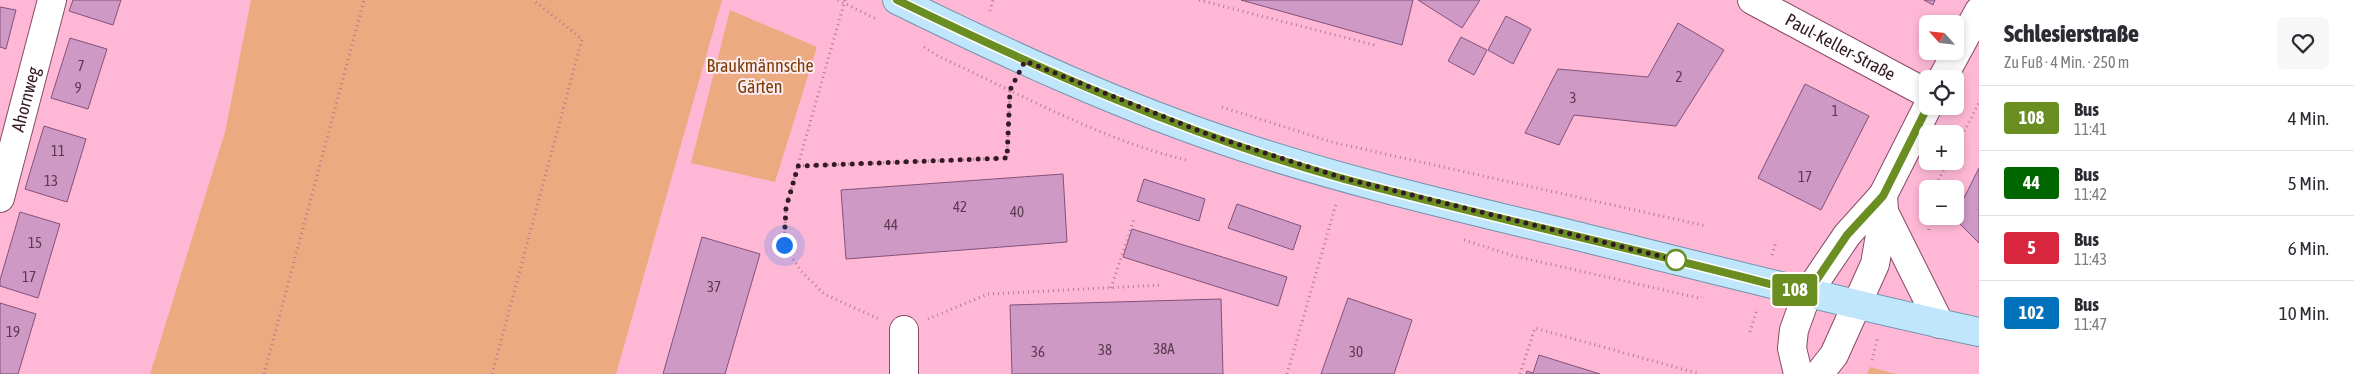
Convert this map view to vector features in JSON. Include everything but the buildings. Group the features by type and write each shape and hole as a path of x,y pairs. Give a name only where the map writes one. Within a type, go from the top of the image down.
{"main road":[{"path":"897,0 1025,61 1233,144 1343,178 1807,294 1979,332"}],"street":[{"name":"Ahornweg","path":"0,198 52,0"},
{"name":"Paul-Keller-Straße","path":"1752,0 1919,89"},
{"path":"1947,70 1979,10"},
{"path":"1819,374 1834,355 1875,264 1883,204 1924,115"},
{"path":"1798,374 1792,348 1794,330 1807,294 1847,235 1883,204"},
{"path":"1883,204 1940,324"},
{"path":"904,330 904,374"}],"path":[{"path":"264,374 364,0"},
{"path":"492,374 582,39 533,0"},
{"path":"838,0 844,1 786,208 784,245 801,271 824,294 904,330 988,294 1162,285"},
{"path":"990,11 993,0"},
{"path":"1199,0 1378,46"},
{"path":"982,7 998,15"},
{"path":"798,166 1007,158 1010,90 1025,61"},
{"path":"1964,132 1979,103"},
{"path":"1220,107 1332,142 1706,226"},
{"path":"1287,374 1337,201"},
{"path":"1111,288 1134,219"},
{"path":"1929,225 1929,237"},
{"path":"1520,374 1535,328 1700,374"}],"green space":[{"path":"251,0 722,0 616,374 150,374 225,132"},
{"name":"Braukmännsche Gärten","path":"730,10 817,47 775,182 691,163"},
{"path":"1870,367 1896,374 1867,374"}],"bus line":[{"name":"108","path":"897,0 1059,76 1242,147 1343,178 1807,294 1847,235 1883,196 1924,115"}],"route":[{"path":"784,245 786,208 798,166 1007,158 1010,90 1025,61 1212,136 1343,178 1684,262 1676,260"}]}
